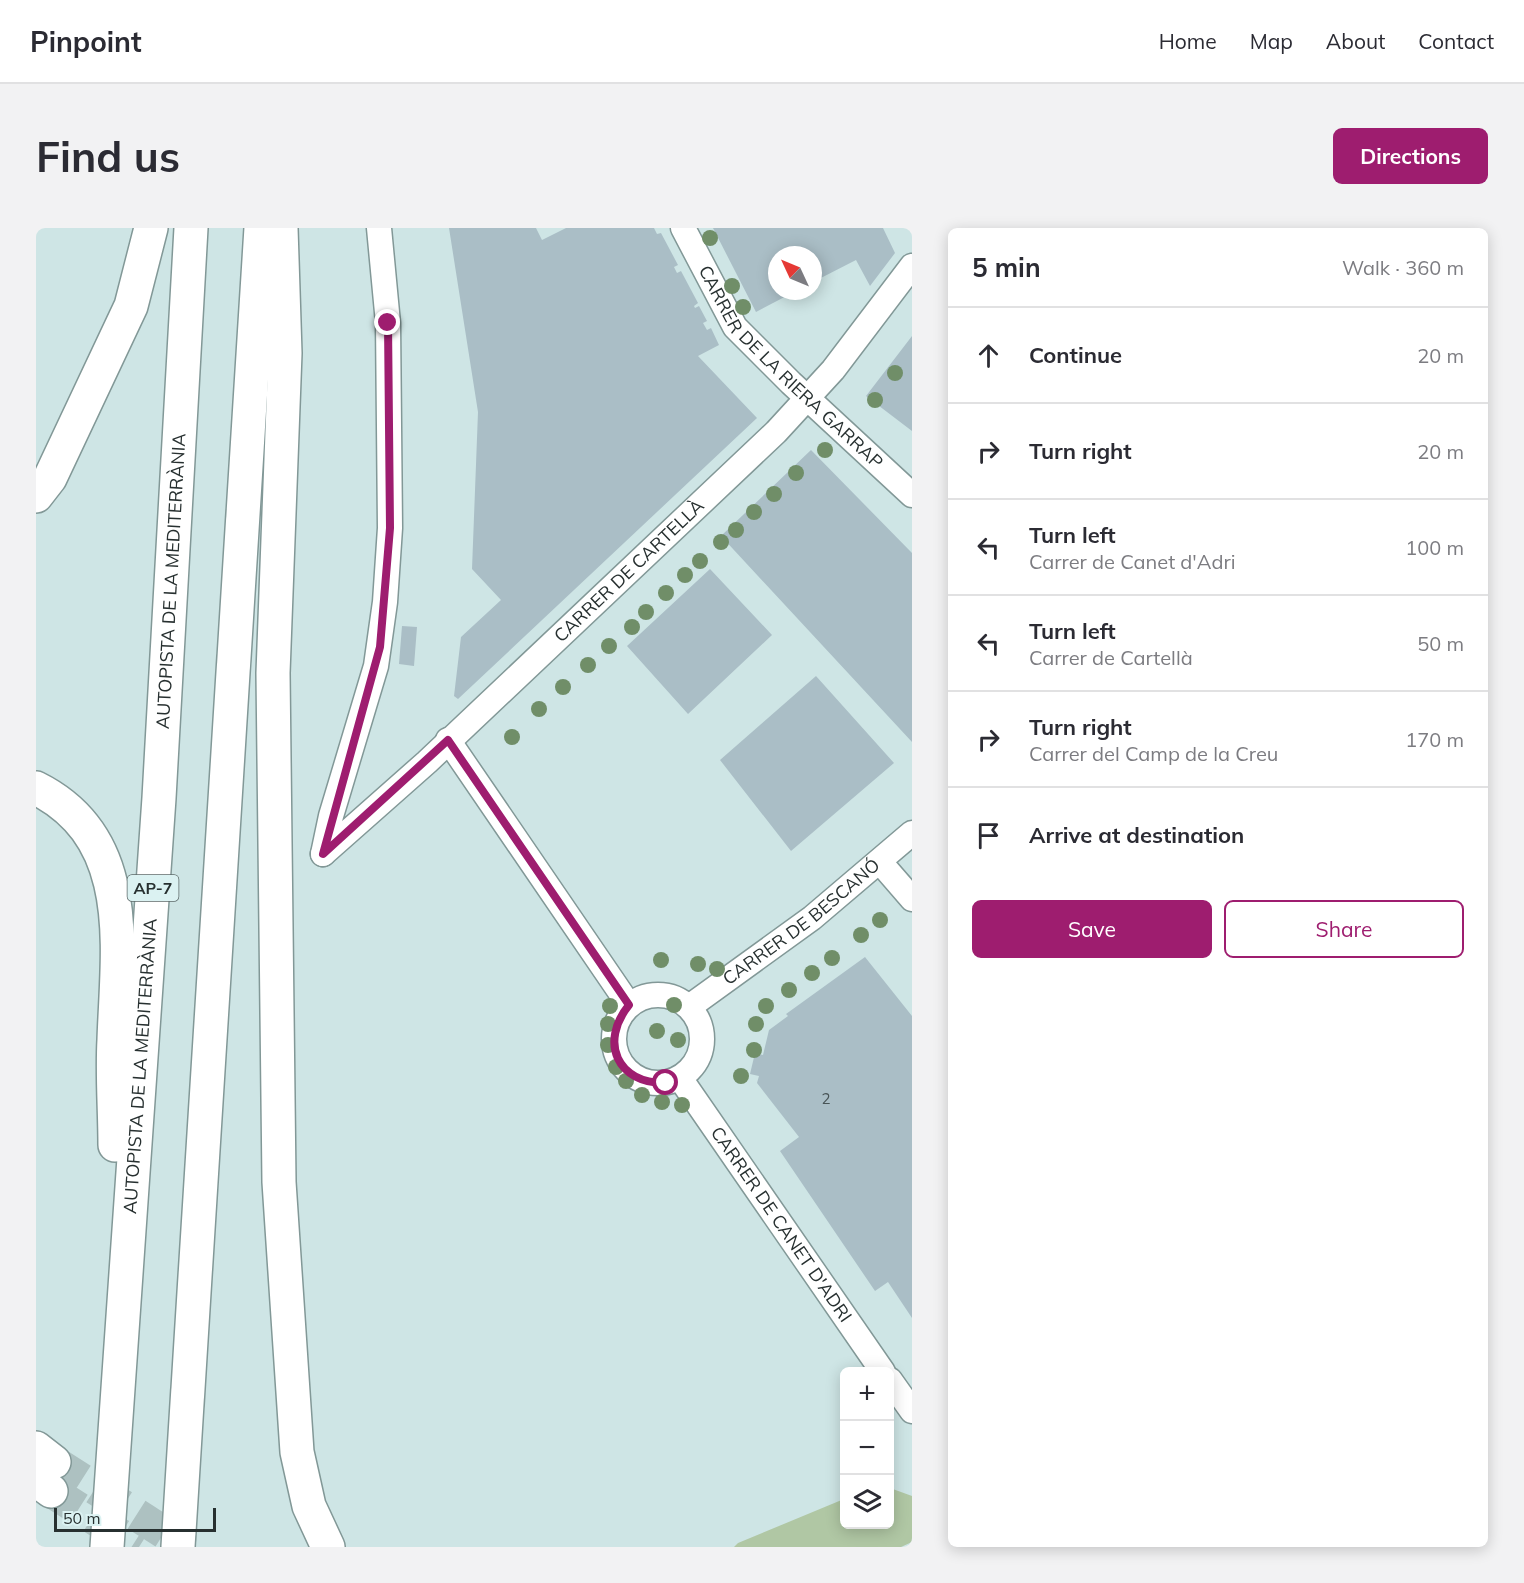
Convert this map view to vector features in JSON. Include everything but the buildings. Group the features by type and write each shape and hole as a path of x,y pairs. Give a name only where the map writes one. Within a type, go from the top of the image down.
{"highway":[{"path":"36,496 50,478 130,306 151,228"},
{"name":"AUTOPISTA DE LA MEDITERRÀNIA","path":"107,1547 159,798 191,228"},
{"path":"178,1547 261,228"},
{"path":"281,228 285,353 273,673 279,1182 297,1452 309,1506 328,1547"},
{"path":"36,788 66,807 81,824 102,856 115,894 118,930 114,1045 119,1365"}],"street":[{"name":"CARRER DE CARTELLÀ","path":"379,228 388,323 390,528 385,602 376,666 334,806 323,854 768,440 832,370 912,266"},
{"name":"CARRER DE LA RIERA GARRAP","path":"683,228 735,327 807,398 912,495"},
{"path":"448,740 629,1005"},
{"name":"CARRER DE BESCANÓ","path":"689,1007 812,918 912,833"},
{"path":"880,862 912,899"},
{"path":"660,995 679,1000 689,1007 702,1031 702,1045 690,1069 680,1078 666,1083 651,1083 637,1079 622,1064 614,1044 614,1029 629,1005 640,998 660,995"},
{"name":"CARRER DE CANET D'ADRI","path":"680,1078 880,1367"},
{"path":"894,1386 912,1411"}],"green space":[{"path":"894,1489 912,1496 912,1542 901,1547 734,1547 738,1543 840,1501 840,1529 894,1529"}],"tunnel":[{"path":"54,1462 187,1547"},
{"path":"51,1491 139,1547"}],"route":[{"path":"388,323 390,528 380,647 331,816 323,854 427,762 448,740 536,864 629,1005 620,1016 614,1029 614,1044 618,1058 626,1070 637,1079 651,1083 666,1083"}]}
